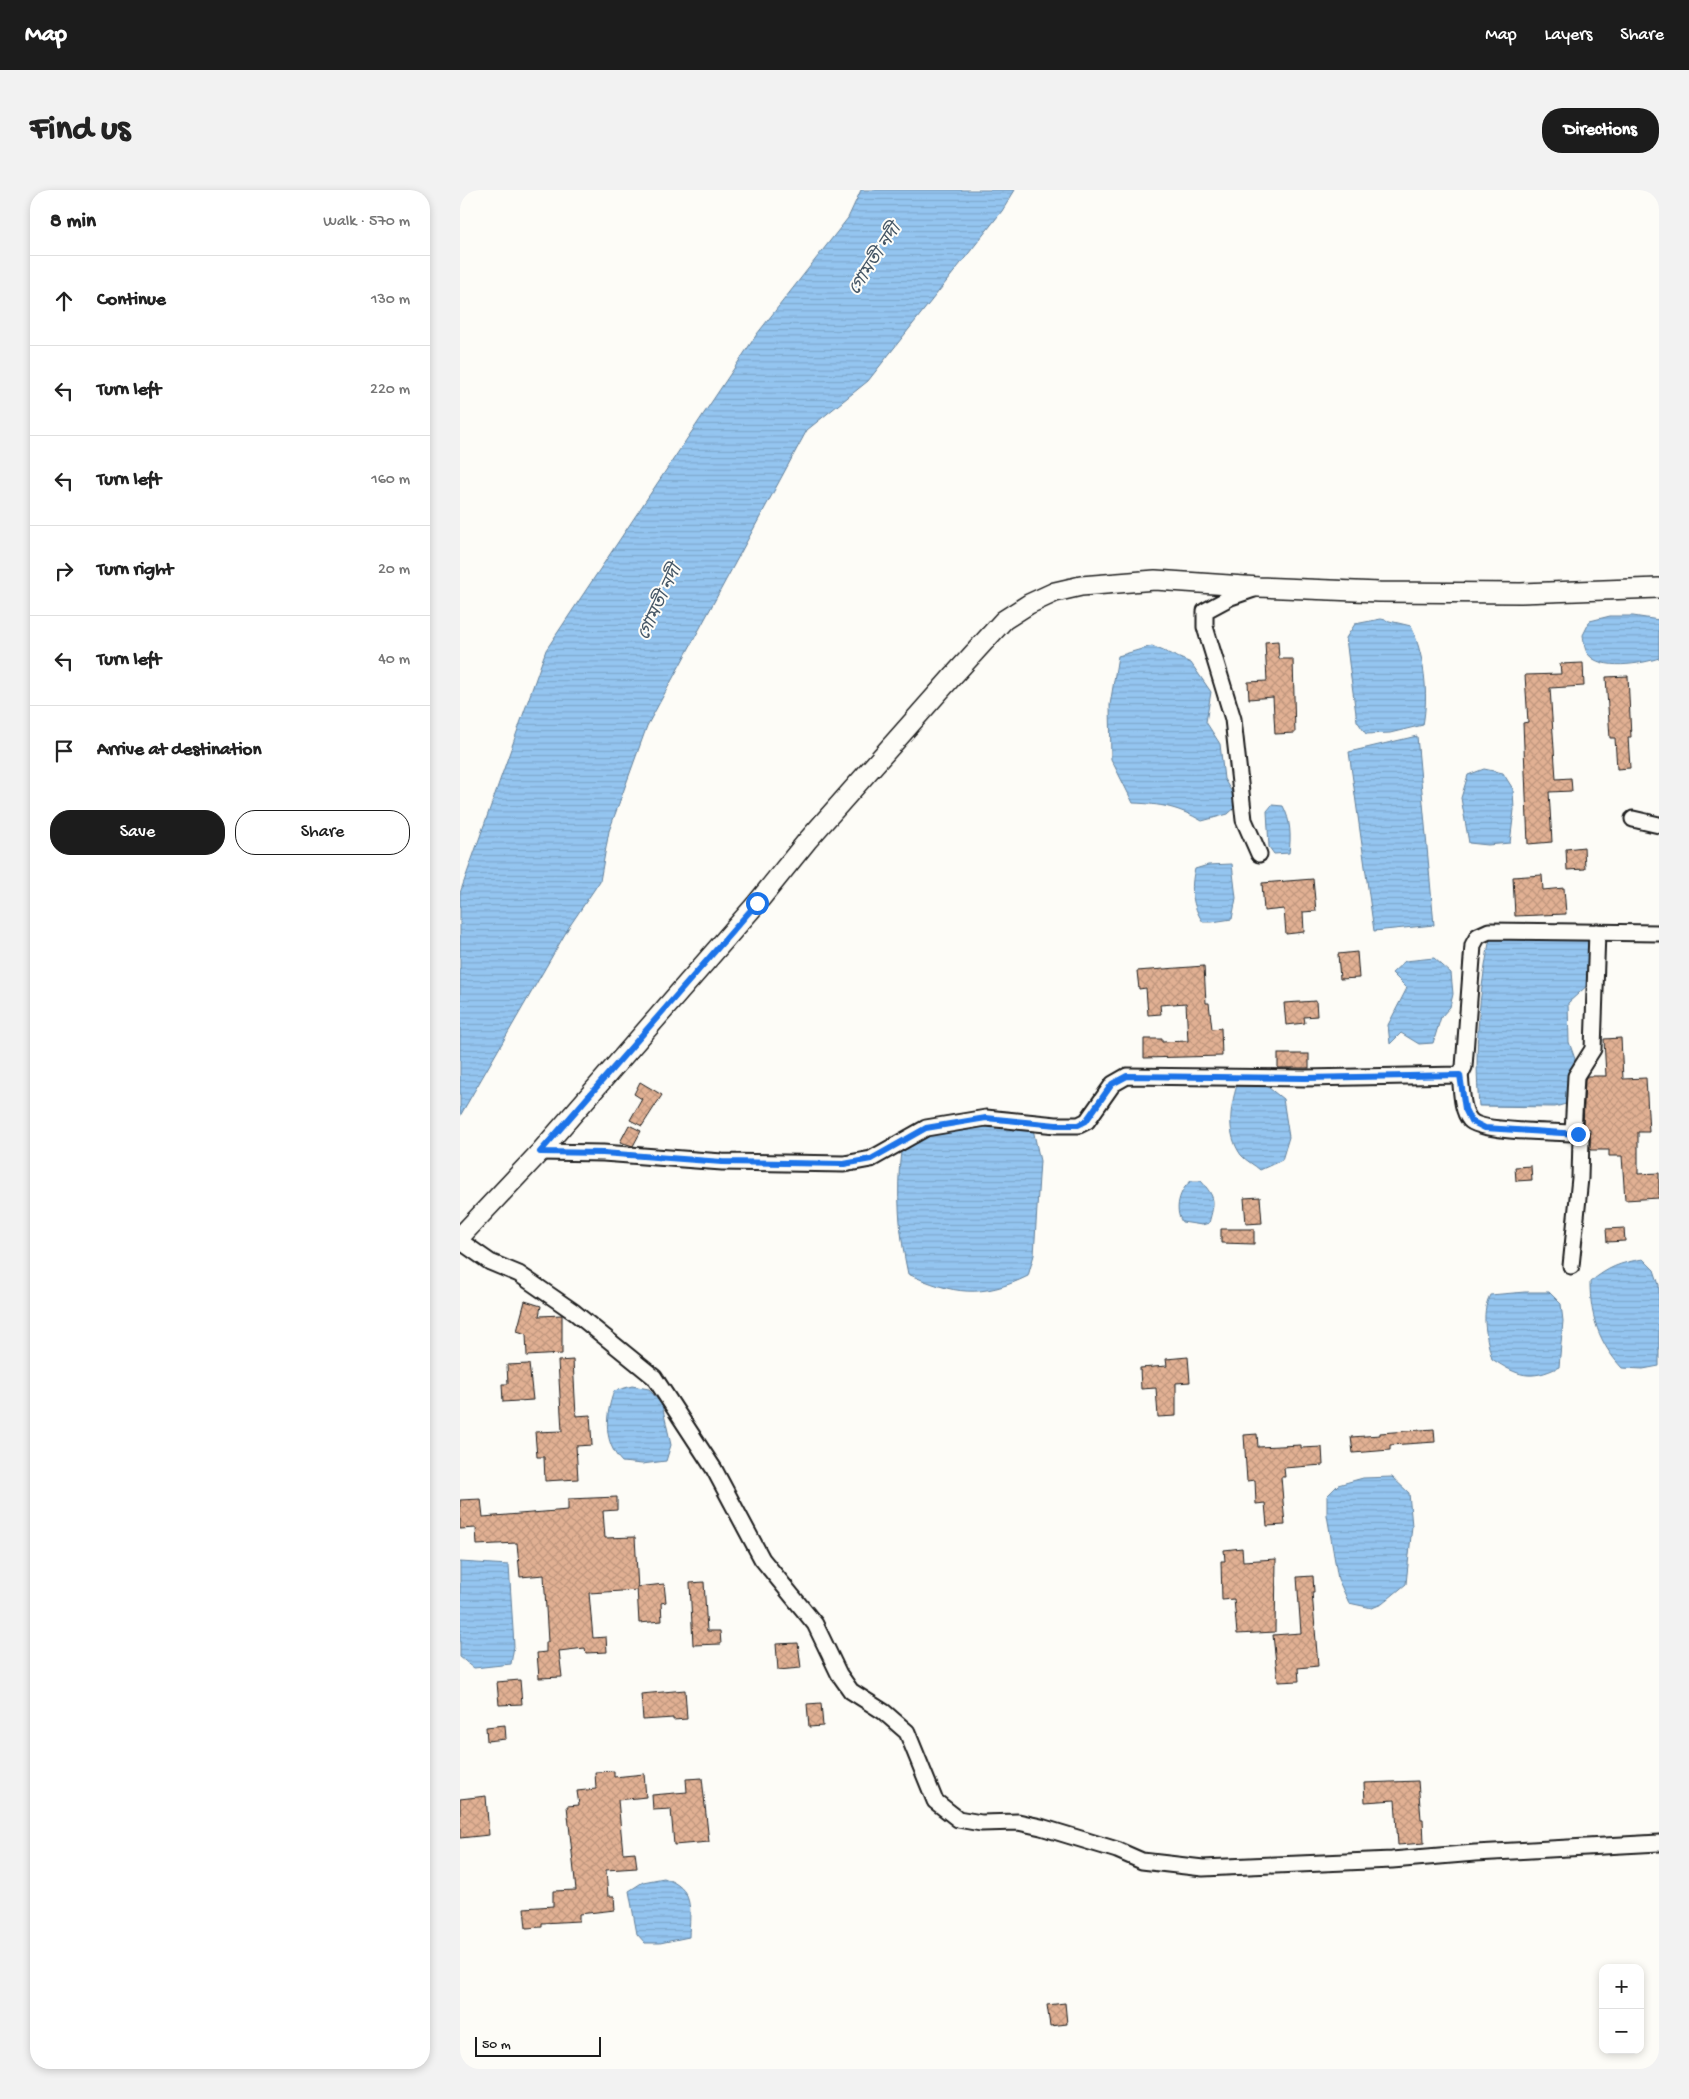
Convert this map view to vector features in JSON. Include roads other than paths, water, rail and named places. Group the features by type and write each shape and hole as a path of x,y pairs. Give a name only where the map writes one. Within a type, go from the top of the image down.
{"street":[{"path":"460,1237 540,1152 757,903 807,841 1004,620 1029,604 1055,592 1081,586 1155,580 1379,592 1521,593 1659,588"},
{"path":"1259,587 1232,597 1205,611 1205,627 1233,719 1244,820 1259,854"},
{"path":"1633,819 1659,825"},
{"path":"1571,1266 1580,1178 1581,1137 1573,1133 1485,1128 1471,1121 1465,1109 1460,1075 1464,1067 1473,946 1478,936 1488,931 1659,933"},
{"path":"1573,1133 1576,1076 1593,1050 1597,932"},
{"path":"540,1152 603,1153 722,1162 844,1164 871,1159 926,1128 986,1118 1056,1125 1078,1125 1086,1121 1112,1084 1127,1076 1305,1078 1460,1075"},
{"path":"460,1241 490,1262 519,1274 574,1312 654,1377 714,1468 762,1559 815,1624 839,1674 851,1691 884,1712 908,1732 935,1801 958,1819 981,1823 1018,1822 1117,1850 1142,1861 1203,1868 1392,1860 1475,1853 1659,1843"}],"water":[{"name":"গোমতী নদী","path":"861,190 1015,190 1002,211 868,381 807,430 647,726 609,831 600,881 569,927 460,1116 460,893 546,650 757,334 848,218"},
{"path":"1610,616 1633,616 1659,620 1659,658 1622,665 1602,663 1588,654 1584,645 1583,635 1590,621"},
{"path":"1381,619 1411,626 1419,649 1424,674 1425,713 1423,725 1390,733 1366,734 1357,721 1346,638 1355,624"},
{"path":"1152,646 1191,663 1211,692 1206,722 1220,744 1224,779 1239,804 1228,814 1202,821 1185,812 1169,807 1133,803 1111,759 1110,705 1118,656"},
{"path":"1417,736 1434,925 1374,931 1349,752"},
{"path":"1484,769 1503,773 1513,789 1514,810 1510,843 1488,845 1469,843 1461,798 1468,775"},
{"path":"1272,805 1283,806 1288,817 1290,829 1289,853 1274,854 1269,847 1267,811"},
{"path":"1232,864 1236,898 1232,919 1203,922 1196,910 1193,897 1195,869 1208,865"},
{"path":"1590,935 1590,983 1568,1003 1569,1042 1575,1059 1573,1102 1555,1107 1479,1106 1477,1043 1483,980 1490,938"},
{"path":"1434,958 1451,973 1453,994 1450,1007 1441,1017 1433,1043 1419,1044 1401,1033 1390,1044 1388,1025 1407,988 1392,973 1405,961"},
{"path":"1264,1084 1283,1099 1289,1137 1282,1160 1260,1170 1245,1159 1236,1147 1231,1130 1231,1112 1237,1085"},
{"path":"992,1123 1033,1129 1040,1161 1034,1255 1028,1276 996,1288 967,1291 939,1286 908,1274 899,1213 901,1151 942,1127"},
{"path":"1191,1181 1201,1181 1212,1196 1213,1205 1209,1223 1202,1225 1182,1222 1178,1212 1179,1200 1183,1190"},
{"path":"1643,1259 1654,1270 1659,1285 1659,1366 1643,1369 1622,1368 1607,1349 1597,1328 1590,1294 1590,1282 1615,1266"},
{"path":"1549,1292 1561,1304 1563,1321 1559,1367 1540,1374 1524,1375 1517,1373 1492,1359 1487,1335 1485,1310 1490,1295"},
{"path":"632,1386 649,1389 662,1405 671,1445 666,1461 642,1464 622,1462 611,1446 608,1419 614,1391"},
{"path":"1392,1477 1409,1493 1412,1526 1406,1584 1382,1604 1372,1608 1349,1603 1338,1579 1327,1515 1327,1496 1338,1485 1363,1478"},
{"path":"460,1562 509,1565 514,1646 511,1664 474,1668 460,1657"},
{"path":"664,1878 681,1888 686,1894 690,1908 689,1937 660,1943 645,1943 637,1934 629,1891 643,1882"}]}
